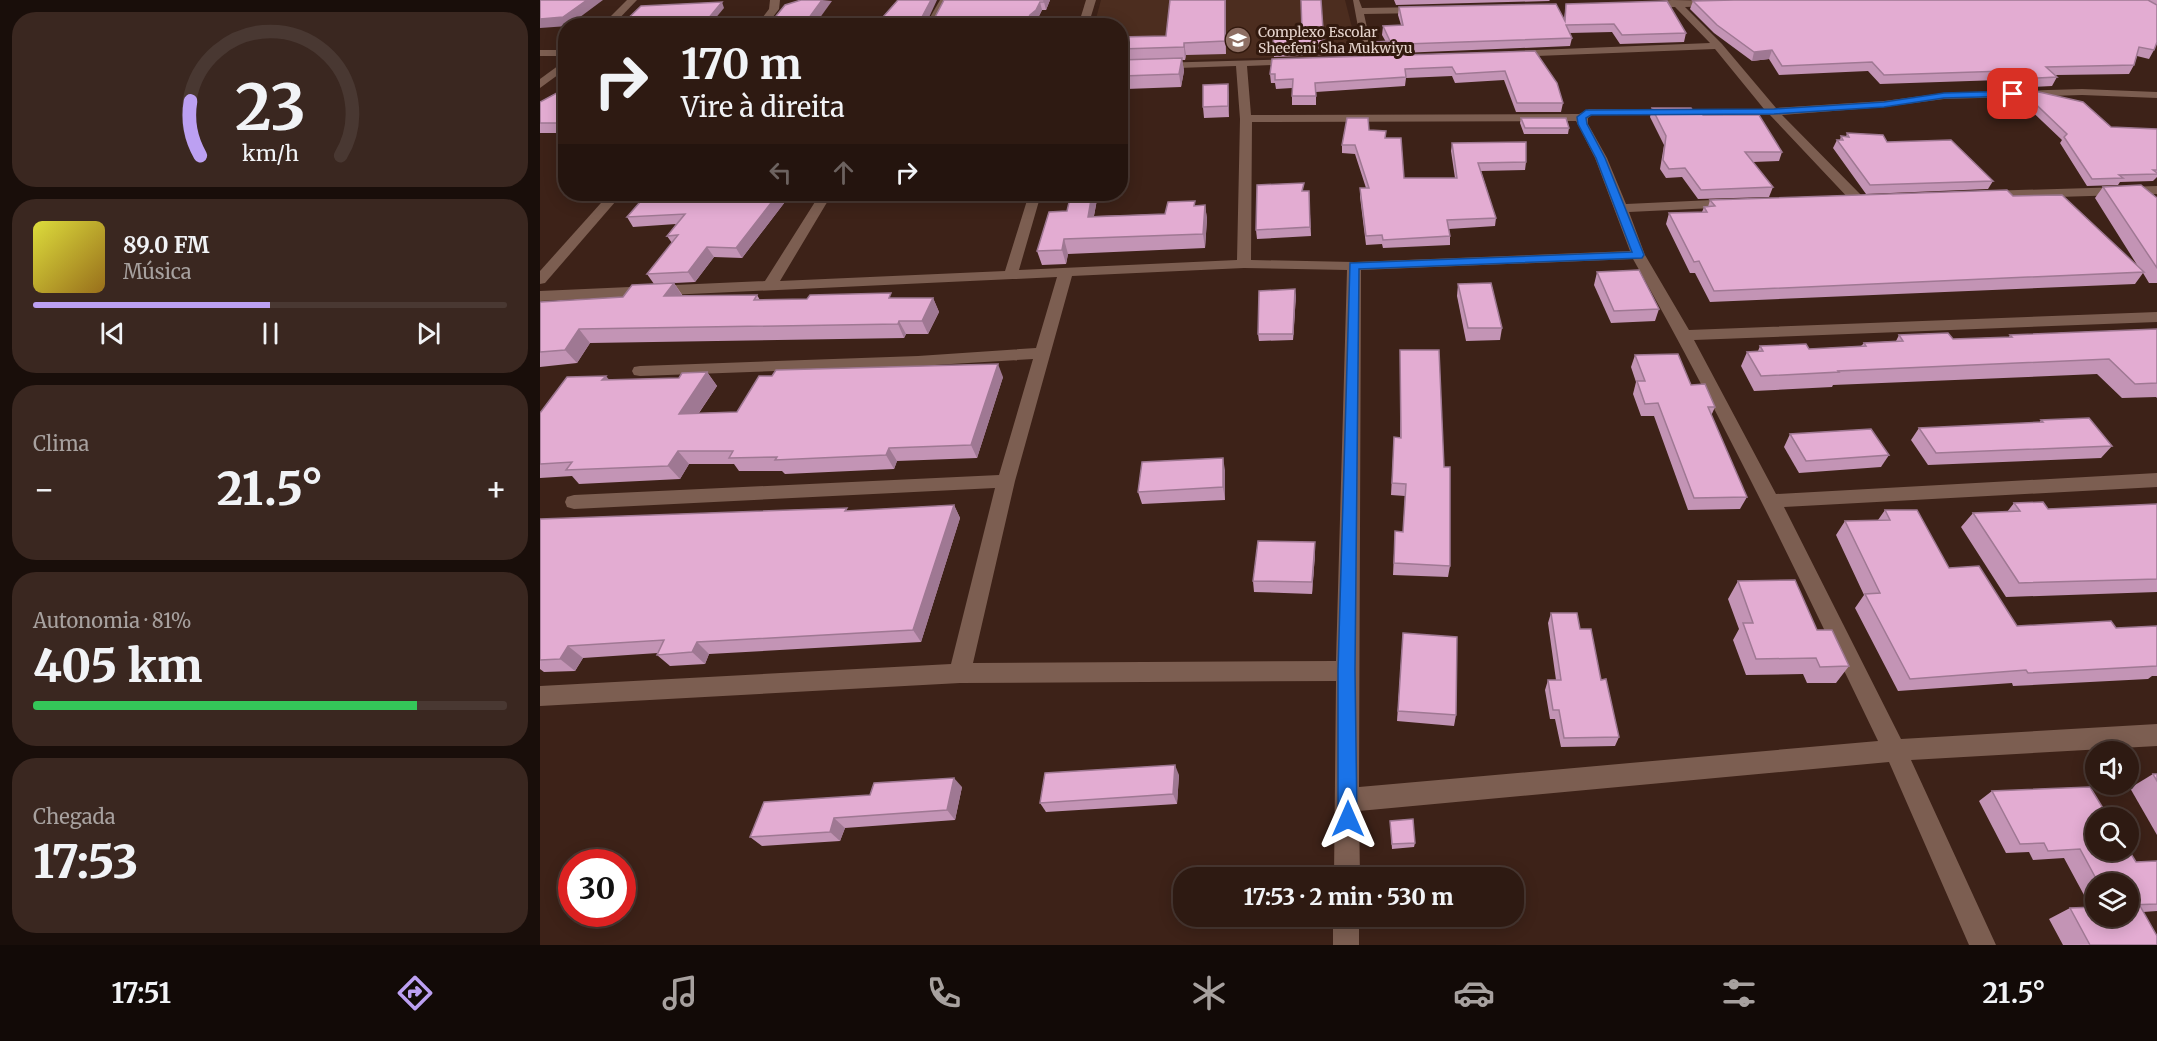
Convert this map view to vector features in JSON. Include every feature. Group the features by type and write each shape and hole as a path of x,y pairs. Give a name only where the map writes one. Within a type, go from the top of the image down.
{"street":[{"path":"614,18 632,0"},
{"path":"767,18 774,9 775,0"},
{"path":"935,18 945,0"},
{"path":"1085,18 1091,0"},
{"path":"1355,0 1369,59"},
{"path":"1677,2 1718,46 1755,93 1862,198 1833,200"},
{"path":"1632,5 1677,2 1724,3"},
{"path":"1359,11 1439,10"},
{"path":"1503,54 1609,52 1718,46"},
{"path":"540,53 558,53"},
{"path":"1128,66 1310,61"},
{"path":"1241,63 1246,119 1244,264"},
{"path":"540,85 558,70"},
{"path":"1246,119 1582,117 1589,112 1774,112 1884,104 1944,96 2082,92 2157,95"},
{"path":"1582,117 1582,124 1601,158 1638,255 1684,335 1771,501 1895,750 1983,945"},
{"path":"1972,195 2157,190"},
{"path":"540,280 610,201"},
{"path":"769,286 822,201"},
{"path":"1011,274 1033,201"},
{"path":"1621,208 1751,203"},
{"path":"540,296 1244,264 1354,266 1638,255"},
{"path":"1347,867 1347,670 1354,266"},
{"path":"960,673 1006,481 1066,272"},
{"path":"1684,335 2157,317"},
{"path":"640,371 918,361 1043,353"},
{"path":"1771,501 2157,480"},
{"path":"574,502 1006,481"},
{"path":"540,696 960,673 1347,670"},
{"path":"1348,800 1895,750 2157,735"},
{"path":"1346,945 1347,927"}],"shaded area":[{"name":"Complexo Escolar Sheefeni Sha Mukwiyu","path":"1101,0 1345,0 1359,55 1128,62 1128,18 1096,18"}],"building":[{"path":"540,0 587,0 563,17 540,19"},
{"path":"801,0 822,0 809,18 774,18 785,5"},
{"path":"898,0 931,0 922,18 882,18"},
{"path":"944,0 1044,0 1028,18 935,18"},
{"path":"1170,0 1225,0 1225,41 1184,43 1184,47 1128,49 1128,37 1166,36"},
{"path":"1301,0 1321,0 1324,44 1273,46 1274,33 1302,32"},
{"path":"2148,0 2157,5 2157,42 2154,50 2139,47 2134,65 2046,67 2057,77 2013,79 2005,71 1884,75 1872,62 1782,66 1772,50 1754,52 1717,25 1693,1"},
{"path":"1667,1 1686,33 1622,35 1614,24 1566,25 1572,38 1377,45 1376,42 1390,41 1383,26 1403,25 1399,7 1556,4 1565,21 1566,4"},
{"path":"722,2 709,18 628,18 641,6"},
{"path":"1535,51 1557,83 1563,103 1517,103 1505,71 1456,74 1452,67 1405,69 1406,77 1315,83 1316,96 1292,96 1293,79 1275,80 1275,74 1270,74 1272,59"},
{"path":"1182,58 1179,74 1128,76 1128,60"},
{"path":"1228,84 1228,106 1203,107 1203,85"},
{"path":"558,92 558,123 540,123 540,102"},
{"path":"2023,92 2039,92 2083,102 2111,127 2157,129 2157,170 2153,170 2157,174 2119,175 2123,178 2092,179 2064,137 2067,134"},
{"path":"1652,108 1691,108 1693,111 1701,111 1703,115 1759,115 1782,152 1745,152 1773,187 1701,190 1685,168 1669,169 1663,160 1666,136"},
{"path":"1347,118 1368,118 1369,130 1386,131 1385,138 1401,138 1404,178 1457,178 1452,143 1526,142 1526,162 1478,163 1496,218 1447,220 1450,236 1383,240 1382,235 1366,236 1360,188 1369,188 1355,145 1342,145"},
{"path":"1521,118 1566,118 1569,128 1525,128"},
{"path":"1847,133 1883,135 1887,142 1951,140 1993,181 1870,185 1837,140 1843,140 1841,136 1849,137"},
{"path":"1304,183 1302,191 1309,191 1310,227 1256,230 1257,185"},
{"path":"2141,185 2157,198 2157,268 2103,187"},
{"path":"2007,190 2013,196 2062,195 2144,272 1714,291 1699,261 1694,262 1669,213 1707,212 1704,207 1715,206 1710,200"},
{"path":"641,201 773,201 736,248 707,247 688,272 647,274 678,235 667,236 685,214 627,217"},
{"path":"1069,201 1091,201 1088,217 1165,214 1168,202 1195,201 1194,206 1205,205 1203,234 1064,239 1062,250 1037,251 1049,212 1067,211"},
{"path":"1639,270 1659,309 1614,311 1597,272"},
{"path":"674,283 664,296 757,295 754,300 807,299 810,295 891,293 889,298 933,298 922,321 899,321 898,324 579,329 565,350 540,352 540,302 623,297 632,285"},
{"path":"1491,283 1502,328 1468,328 1458,284"},
{"path":"1295,289 1293,334 1258,334 1259,291"},
{"path":"2157,329 2157,383 2135,384 2109,359 1761,376 1747,352 1763,351 1760,346 1806,344 1809,349 1866,346 1864,343 1903,341 1899,335 1948,333 1953,339"},
{"path":"1400,350 1439,350 1444,467 1450,467 1450,566 1394,563 1395,531 1403,532 1406,484 1392,483 1394,437 1401,438"},
{"path":"1678,354 1691,385 1705,384 1715,407 1708,407 1747,497 1694,498 1658,403 1645,404 1637,381 1645,381 1635,355"},
{"path":"998,364 971,445 889,448 886,455 775,460 777,457 729,458 733,451 678,451 668,466 566,470 572,462 540,464 540,413 567,377 606,376 602,380 679,378 682,373 707,372 679,414 737,412 759,376 772,376 776,370"},
{"path":"2089,418 2112,446 1936,453 1919,428 2043,422 2041,420"},
{"path":"1871,429 1889,455 1806,461 1790,434"},
{"path":"1223,458 1223,487 1138,492 1142,462"},
{"path":"2043,502 2048,509 2157,504 2157,579 2019,583 1973,513 2020,511 2014,503"},
{"path":"954,505 913,630 697,642 692,652 657,655 664,640 568,646 560,659 540,660 540,519 847,508 845,511"},
{"path":"1885,510 1917,510 1949,568 1979,566 2017,626 2111,621 2116,628 2157,626 2157,666 2028,673 2026,670 1910,679 1865,594 1880,593 1845,521 1890,520"},
{"path":"1258,541 1315,542 1312,582 1253,581"},
{"path":"1795,580 1817,630 1832,630 1849,666 1820,667 1816,658 1756,659 1743,623 1753,623 1738,581"},
{"path":"1551,613 1577,613 1580,629 1591,629 1601,680 1606,679 1619,737 1564,738 1559,710 1553,710 1548,680 1561,680"},
{"path":"1403,633 1457,637 1456,715 1398,711"},
{"path":"1175,765 1173,794 1040,803 1045,773"},
{"path":"954,778 947,810 834,818 830,832 750,837 764,802 870,795 874,783"},
{"path":"2085,787 2085,795 2095,795 2102,807 2085,807 2085,858 2080,849 2048,851 2044,843 2020,844 1992,791"},
{"path":"1413,819 1415,843 1392,844 1390,821"},
{"path":"2087,861 2157,861 2157,904 2139,905 2139,873 2093,873"},
{"path":"2140,906 2157,936 2157,945 2090,945 2070,908 2085,907 2085,927 2139,927"}],"place":[{"name":"Complexo Escolar Sheefeni Sha Mukwiyu","path":"1238,40"}],"route":[{"path":"1348,819 1347,670 1354,266 1638,255 1601,158 1582,124 1582,117 1589,112 1774,112 1884,104 1944,96 2013,94"}]}
